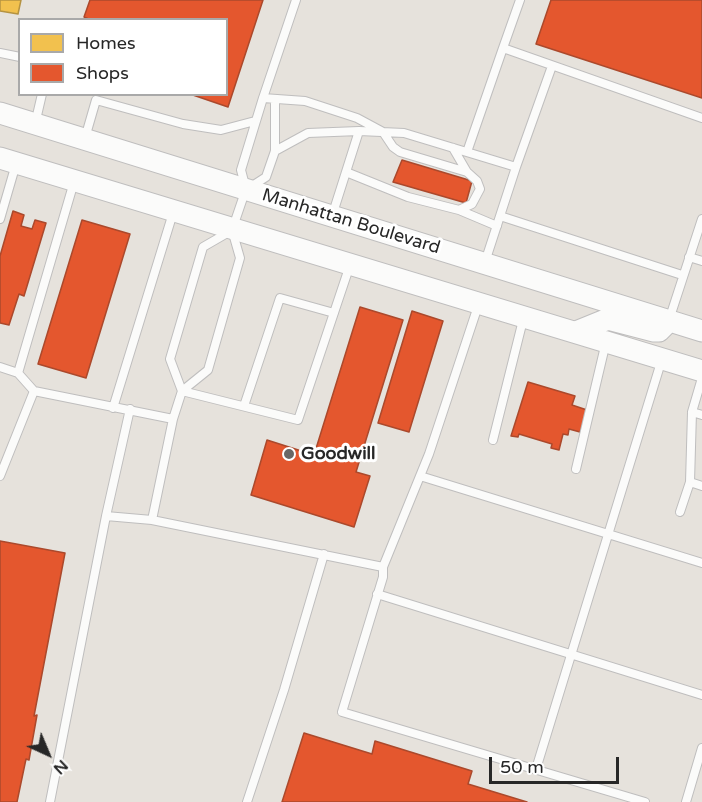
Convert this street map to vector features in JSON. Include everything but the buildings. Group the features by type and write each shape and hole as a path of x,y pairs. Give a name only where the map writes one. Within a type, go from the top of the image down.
{"street":[{"name":"Manhattan Boulevard","path":"12,120 246,189 702,331"},
{"path":"8,161 173,213 525,316 702,371"},
{"path":"576,332 608,319 659,331 669,320"}],"lane":[{"path":"152,520 173,419 182,391 208,370 240,258 232,230 246,189 241,170 262,98 296,0"},
{"path":"467,152 520,0"},
{"path":"503,48 702,118"},
{"path":"0,53 18,57"},
{"path":"485,264 552,66"},
{"path":"12,120 40,96"},
{"path":"262,98 305,101 357,118 383,132 393,147 400,152 467,172"},
{"path":"84,140 96,100 183,124 221,130 255,121"},
{"path":"246,189 266,177 275,151 275,100"},
{"path":"275,151 308,133 359,131 404,133 516,168"},
{"path":"332,216 359,131"},
{"path":"453,148 467,172 477,181 480,189 472,204 459,210"},
{"path":"0,219 8,161"},
{"path":"346,172 408,197 459,210 497,226"},
{"path":"18,373 74,182"},
{"path":"113,408 173,213"},
{"path":"500,216 682,275"},
{"path":"669,320 702,219"},
{"path":"182,391 170,358 203,247 232,230"},
{"path":"689,257 702,261"},
{"path":"182,391 298,420 350,265"},
{"path":"244,406 280,298 334,313"},
{"path":"479,303 420,476 383,567 378,594 342,712 645,802"},
{"path":"493,440 525,316"},
{"path":"576,469 606,341"},
{"path":"536,770 662,358"},
{"path":"0,367 18,373 34,391 173,419"},
{"path":"680,512 690,482 692,412 702,378"},
{"path":"0,476 34,391"},
{"path":"50,802 106,516 130,409"},
{"path":"692,412 702,415"},
{"path":"420,476 702,563"},
{"path":"690,482 702,486"},
{"path":"106,516 152,520 383,567"},
{"path":"247,802 284,690 324,554"},
{"path":"378,594 702,695"},
{"path":"686,802 702,748"}],"place":[{"name":"Goodwill","path":"289,454"}]}
